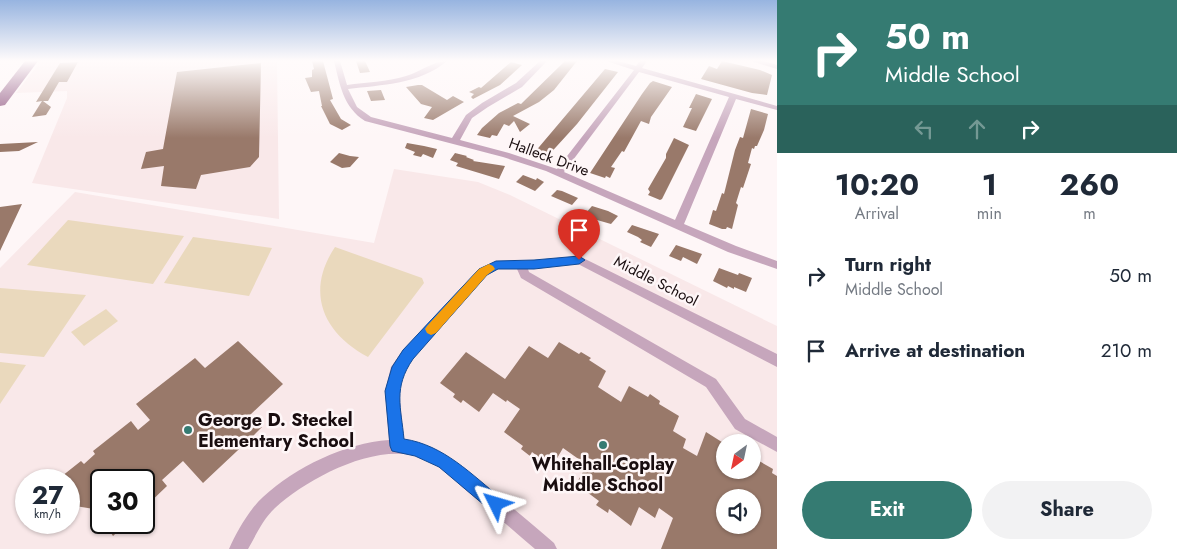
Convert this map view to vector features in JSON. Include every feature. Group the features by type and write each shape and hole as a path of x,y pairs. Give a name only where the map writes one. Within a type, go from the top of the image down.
{"highway":[{"path":"0,102 12,87"}],"street":[{"name":"Halleck Drive","path":"344,87 349,104 361,115 372,120 506,154 559,173 762,262 777,265"},
{"path":"455,141 469,117 485,104 516,87"},
{"path":"559,173 625,87"},
{"path":"701,87 777,108"},
{"path":"678,226 734,96"},
{"name":"Middle School","path":"398,446 392,391 396,371 408,354 483,272 496,265 521,265 579,260 777,361"},
{"path":"521,265 525,275 711,383 740,424 777,445"},
{"path":"238,549 254,521 269,503 298,481 325,466 364,451 398,446 416,449 444,462 548,549"}],"shaded area":[{"path":"21,87 277,87 279,219 32,183 67,98 67,91 16,93"},
{"path":"394,169 478,182 510,195 777,326 777,549 0,549 0,268 75,192 374,243"},
{"path":"68,220 184,236 153,284 27,265"},
{"path":"193,237 272,248 249,296 164,283"},
{"path":"335,247 422,278 424,283 368,357 352,347 340,336 330,324 323,310 320,295 321,280 326,264"},
{"path":"0,288 86,295 44,357 0,353"},
{"path":"106,309 118,321 84,346 71,332"},
{"path":"0,362 26,365 0,404"}],"building":[{"path":"45,87 56,87 48,101 43,101 51,107 46,115 32,117 42,101 36,102"},
{"path":"174,87 260,87 259,157 250,167 201,175 196,189 161,186 164,166 141,169 146,152 163,149"},
{"path":"309,87 330,87 333,99 330,100 341,119 351,125 342,130 330,124 321,106 319,91 311,92"},
{"path":"406,87 425,87 447,100 453,96 464,102 433,120 424,118 432,107 421,104"},
{"path":"479,87 497,87 473,99 471,97 474,94 469,92"},
{"path":"539,87 557,87 539,102 513,116 530,124 520,132 514,121 509,126 504,124 497,136 492,135 490,138 477,135 499,113 518,103 521,104"},
{"path":"590,87 606,87 577,124 546,158 534,153"},
{"path":"647,87 672,87 651,117 649,124 641,121 624,152 622,151 611,167 615,168 610,178 590,173"},
{"path":"729,87 769,87 767,95"},
{"path":"381,90 385,100 371,101 367,91"},
{"path":"696,94 712,99 696,131 683,127"},
{"path":"751,109 768,114 757,146 754,149 752,148 748,163 751,164 736,203 738,205 732,229 727,227 722,229 709,224 713,210 716,211 722,193 724,194 735,150 740,137 743,138"},
{"path":"674,138 689,145 660,200 648,195 650,192 648,189 666,158"},
{"path":"38,142 19,151 0,152 0,144"},
{"path":"407,143 437,149 433,158 423,154 421,157 413,155 415,152 405,148"},
{"path":"339,153 359,157 350,167 342,168 330,162"},
{"path":"455,153 467,156 473,161 505,166 499,179 456,166 458,163 450,160"},
{"path":"523,175 536,180 537,178 544,182 535,191 516,182"},
{"path":"557,190 578,198 572,205 551,196"},
{"path":"22,204 0,251 0,207"},
{"path":"592,206 618,216 611,224 597,220 585,214"},
{"path":"632,225 659,234 651,247 640,242 642,240 638,237 627,232"},
{"path":"676,245 702,254 697,264 683,257 681,261 669,256"},
{"path":"719,268 752,278 746,292 734,287 734,289 728,286 727,288 713,281"},
{"name":"George D. Steckel Elementary School","path":"238,341 283,384 250,415 262,427 203,483 183,461 162,480 167,486 155,497 155,469 90,469 90,508 80,507 80,469 71,469 81,461 84,464 95,454 93,451 131,421 138,430 150,420 136,404 195,358 205,368"},
{"name":"Whitehall-Coplay Middle School","path":"559,342 579,354 581,352 591,358 589,360 606,371 598,387 621,402 629,386 648,397 650,394 660,401 659,404 679,416 673,431 686,439 683,448 697,456 706,432 716,438 716,479 761,479 761,462 773,469 772,473 777,476 777,549 661,549 673,518 659,508 655,518 639,507 631,526 609,509 608,513 596,505 599,501 576,484 587,465 563,448 552,467 532,452 530,456 521,449 523,446 504,432 520,409 493,393 479,412 463,400 461,403 453,397 455,394 440,383 466,352 505,379 529,346 548,358"}],"slow traffic":[{"path":"431,329 483,272 489,269"}],"place":[{"name":"George D. Steckel Elementary School","path":"188,430"},
{"name":"Whitehall-Coplay Middle School","path":"603,445"}],"route":[{"path":"496,504 444,462 416,449 398,446 392,391 396,371 408,354 483,272 496,265 579,260"}]}
